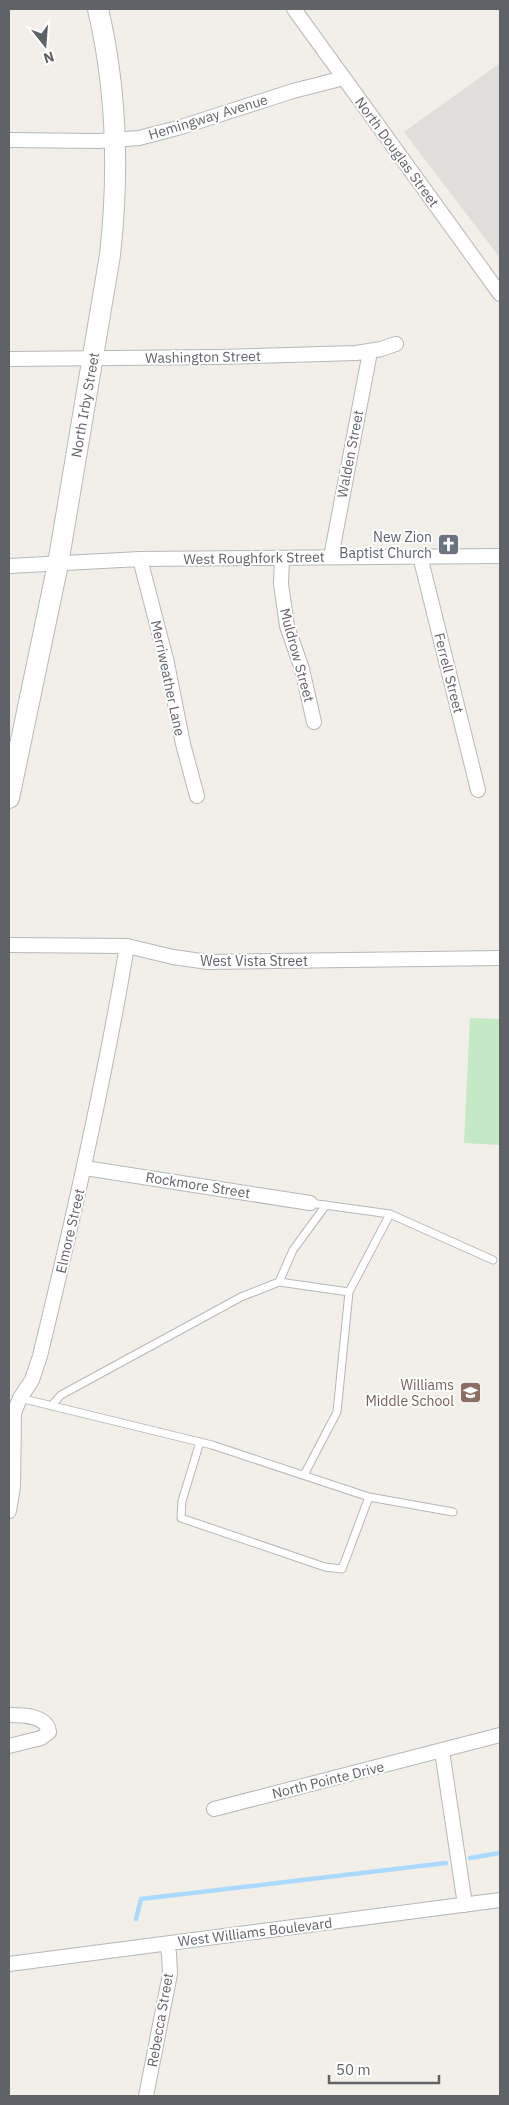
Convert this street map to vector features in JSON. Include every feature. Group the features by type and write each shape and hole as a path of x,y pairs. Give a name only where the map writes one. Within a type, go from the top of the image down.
{"main road":[{"name":"North Irby Street","path":"9,798 12,772 58,564 94,357 113,232 116,140 113,100 98,9"}],"street":[{"name":"North Douglas Street","path":"294,9 500,294"},
{"name":"Hemingway Avenue","path":"9,140 116,140 139,138 344,78"},
{"name":"Washington Street","path":"9,359 219,357 370,352 396,344"},
{"name":"Walden Street","path":"331,557 370,352"},
{"name":"Ferrell Street","path":"420,556 478,790"},
{"name":"West Roughfork Street","path":"9,566 140,559 500,556"},
{"name":"Muldrow Street","path":"282,558 281,584 287,626 308,689 314,722"},
{"name":"Merriweather Lane","path":"140,559 167,663 183,744 197,796"},
{"name":"West Vista Street","path":"9,945 127,946 173,957 208,962 500,958"},
{"name":"Elmore Street","path":"9,1511 15,1460 14,1396 32,1380 38,1363 85,1168 110,1052 127,946"},
{"name":"Rockmore Street","path":"85,1168 310,1203"},
{"path":"9,1716 20,1715 37,1719 46,1724 49,1732 41,1738 9,1746"},
{"name":"North Pointe Drive","path":"214,1809 500,1735"},
{"path":"442,1751 464,1905"},
{"name":"West Williams Boulevard","path":"9,1964 500,1900"},
{"name":"Rebecca Street","path":"146,2096 170,1974 169,1953 166,1944"}],"lane":[{"path":"310,1203 390,1214 493,1260"},
{"path":"278,1282 293,1250 326,1205"},
{"path":"304,1475 337,1412 349,1292 390,1214"},
{"path":"50,1406 60,1395 241,1296 278,1282 349,1292"},
{"path":"14,1396 200,1442 369,1496 453,1512"},
{"path":"200,1442 182,1501 181,1518 325,1567 342,1569 369,1496"}],"shaded area":[{"path":"500,63 500,258 404,132"}],"green space":[{"path":"470,1018 500,1019 500,1145 464,1143"}],"waterway":[{"path":"470,1858 500,1853"},
{"path":"136,1919 141,1899 446,1863"}],"place":[{"name":"New Zion Baptist Church","path":"448,545"},
{"name":"Williams Middle School","path":"470,1393"}]}
